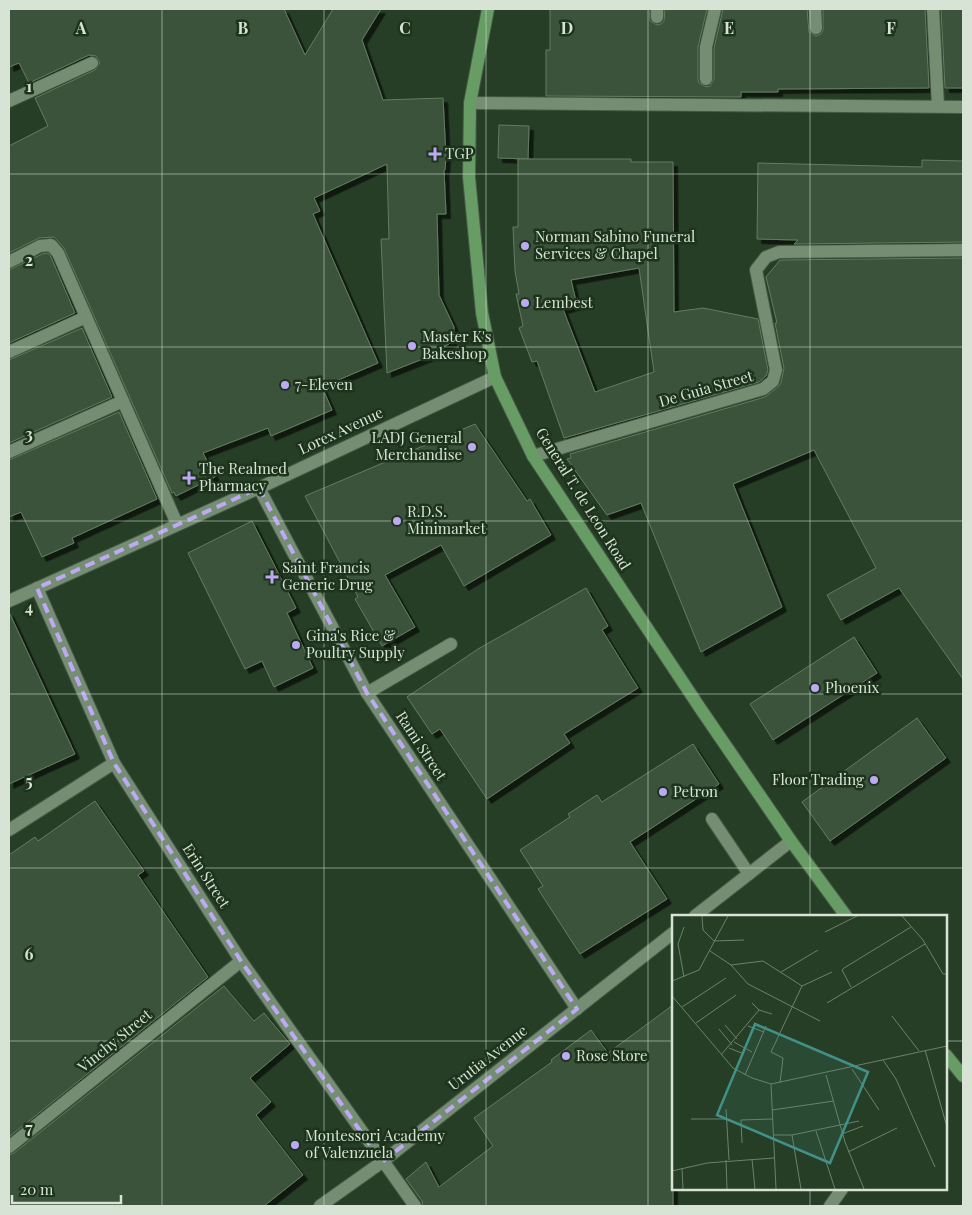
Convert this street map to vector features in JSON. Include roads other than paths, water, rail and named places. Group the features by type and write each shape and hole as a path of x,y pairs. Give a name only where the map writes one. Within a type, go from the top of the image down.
{"main road":[{"name":"General T. de Leon Road","path":"488,9 470,103 469,178 482,313 495,377 533,456 700,708 791,841 845,915"},
{"path":"947,1056 963,1076"}],"street":[{"path":"706,79 706,47 715,9"},
{"path":"815,9 816,28"},
{"path":"934,9 938,106"},
{"path":"9,101 92,63"},
{"path":"470,103 963,107"},
{"path":"9,262 40,246 51,245 58,253 177,524"},
{"name":"De Guia Street","path":"533,456 764,389 773,381 776,370 756,270 766,256 779,252 963,250"},
{"path":"9,352 86,317"},
{"name":"Lorex Avenue","path":"9,601 259,488 495,377"},
{"path":"9,452 123,401"},
{"name":"Rami Street","path":"259,488 367,693 577,1009"},
{"name":"Erin Street","path":"37,588 114,763 241,961 415,1206"},
{"path":"367,693 452,644"},
{"path":"9,830 114,763"},
{"path":"712,819 749,874"},
{"path":"696,915 791,841"},
{"name":"Urutia Avenue","path":"320,1206 382,1162 672,934"},
{"name":"Vinchy Street","path":"9,1147 241,961"},
{"path":"830,1206 841,1190"}],"place":[{"name":"TGP","path":"435,154"},
{"name":"Norman Sabino Funeral Services & Chapel","path":"525,246"},
{"name":"Lembest","path":"525,303"},
{"name":"Master K's Bakeshop","path":"412,346"},
{"name":"7-Eleven","path":"285,385"},
{"name":"LADJ General Merchandise","path":"472,447"},
{"name":"The Realmed Pharmacy","path":"189,478"},
{"name":"R.D.S. Minimarket","path":"397,521"},
{"name":"Saint Francis Generic Drug","path":"272,577"},
{"name":"Gina's Rice & Poultry Supply","path":"296,645"},
{"name":"Phoenix","path":"815,688"},
{"name":"Floor Trading","path":"874,780"},
{"name":"Petron","path":"663,792"},
{"name":"Rose Store","path":"566,1056"},
{"name":"Montessori Academy of Valenzuela","path":"295,1145"}]}
